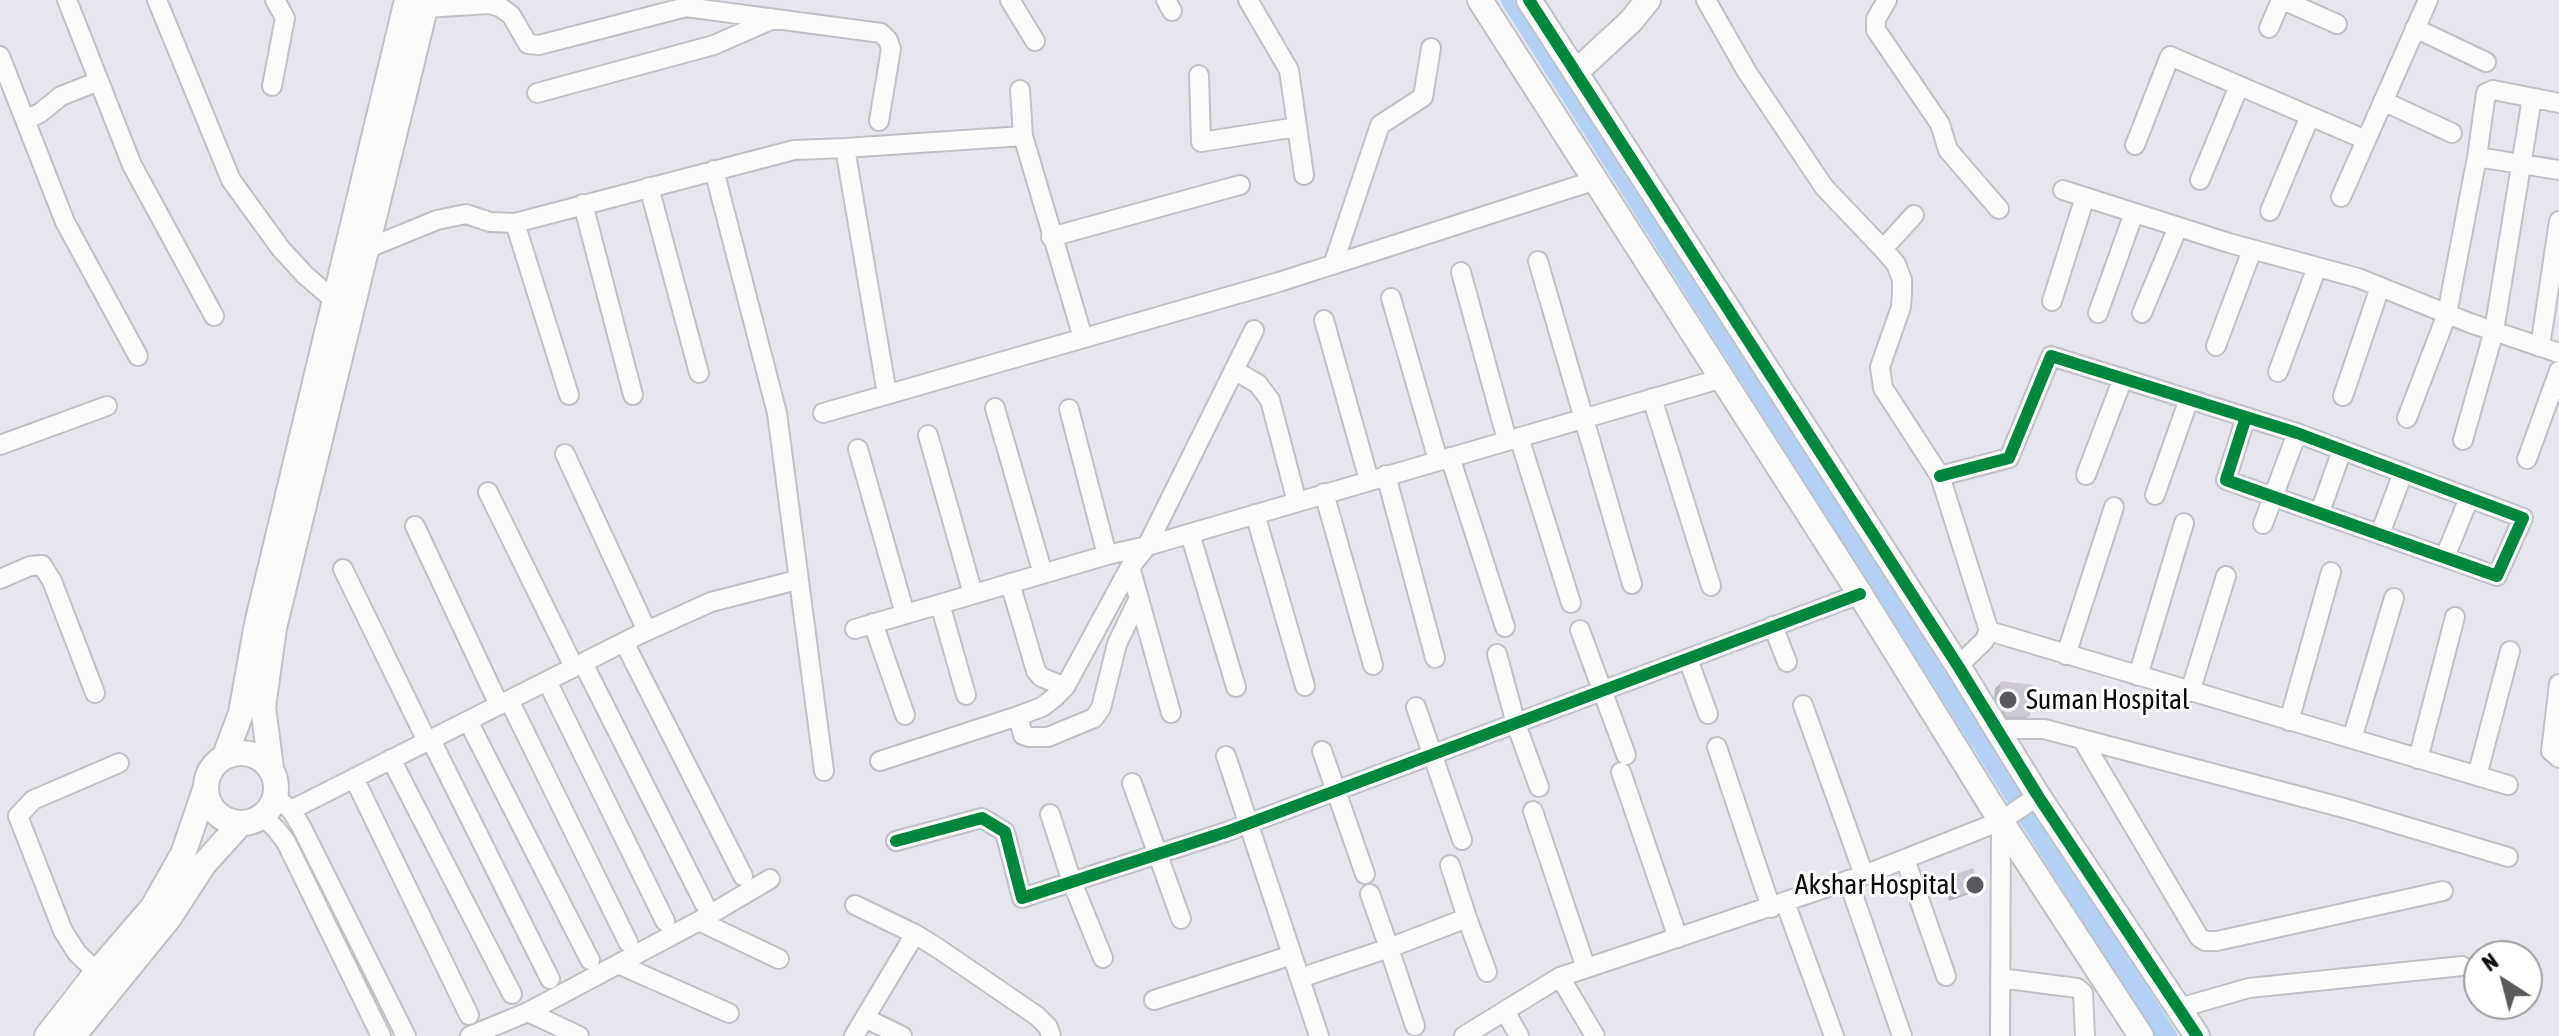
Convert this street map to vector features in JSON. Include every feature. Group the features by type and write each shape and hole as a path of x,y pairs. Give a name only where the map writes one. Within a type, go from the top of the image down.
{"street":[{"path":"67,0 132,165 214,316"},
{"path":"157,0 231,180 281,249 335,301"},
{"path":"272,86 285,18 275,0"},
{"path":"1010,0 1035,41"},
{"path":"1248,0 1289,70 1304,175"},
{"path":"1480,0 2141,1036"},
{"path":"1529,0 1958,666 2038,796 2197,1036"},
{"path":"1576,72 1631,21 1648,0"},
{"path":"1706,0 1747,72 1824,187 1896,264 1902,280 1901,307 1880,367 1883,388 1940,476 1989,631 1984,641 1958,666"},
{"path":"1887,0 1876,19 1876,30 1940,124 1948,150 1999,209"},
{"path":"2269,28 2282,0 2337,24"},
{"path":"2341,197 2428,0"},
{"path":"225,756 241,713 257,624 335,301 413,2"},
{"path":"413,2 500,7 511,15 528,44 539,45 686,7 881,33 891,49 879,121"},
{"path":"73,1036 169,918 204,864 267,812 276,779 271,768 263,707 274,628 366,249 413,2"},
{"path":"537,93 714,45 773,19"},
{"path":"2415,28 2486,62"},
{"path":"1333,265 1380,125 1423,97 1431,48"},
{"path":"0,56 65,222 138,356"},
{"path":"2135,145 2170,56 2366,140"},
{"path":"1199,75 1201,142 1297,127"},
{"path":"25,120 40,113 61,96 99,81"},
{"path":"2200,180 2239,86"},
{"path":"1020,90 1023,136 1083,338"},
{"path":"2407,418 2447,314 2486,93 2493,90 2559,103"},
{"path":"2463,440 2494,331 2532,98"},
{"path":"2383,101 2452,133"},
{"path":"2270,211 2310,116"},
{"path":"366,249 437,220 466,214 490,222 515,223 794,150 1023,136"},
{"path":"845,148 887,394"},
{"path":"2477,157 2559,170"},
{"path":"714,170 777,413 824,771"},
{"path":"823,413 1333,265 1596,180"},
{"path":"1051,237 1240,185"},
{"path":"649,187 699,373"},
{"path":"2063,190 2380,287 2559,353"},
{"path":"2052,301 2085,197"},
{"path":"583,204 633,395"},
{"path":"2098,313 2134,213"},
{"path":"1883,249 1914,215"},
{"path":"2540,347 2559,221"},
{"path":"515,223 569,395"},
{"path":"2142,313 2178,227"},
{"path":"2216,346 2252,250"},
{"path":"1538,261 1632,584"},
{"path":"2278,372 2317,267"},
{"path":"1461,272 1513,438 1571,603"},
{"path":"2343,396 2380,287"},
{"path":"1391,298 1505,627"},
{"path":"1324,320 1435,658"},
{"path":"880,761 1042,707 1065,687 1130,567 1147,546 1254,330"},
{"path":"905,715 864,626 1723,378 1757,354"},
{"path":"1940,476 2009,458 2051,356 2123,378 2297,433 2523,518 2497,576 2226,480 2246,417"},
{"path":"1234,370 1258,384 1270,400 1297,502"},
{"path":"2527,459 2559,371"},
{"path":"2086,475 2123,378"},
{"path":"1652,398 1711,586"},
{"path":"2155,495 2189,399"},
{"path":"0,445 107,406"},
{"path":"995,408 1043,574"},
{"path":"1069,409 1107,555"},
{"path":"2263,524 2297,433"},
{"path":"928,435 973,594"},
{"path":"858,449 905,614"},
{"path":"2320,512 2342,450"},
{"path":"565,454 647,631"},
{"path":"2380,534 2403,473"},
{"path":"488,492 704,903"},
{"path":"1324,493 1373,665"},
{"path":"2445,557 2469,498"},
{"path":"2066,655 2114,507"},
{"path":"1255,514 1305,686"},
{"path":"2138,676 2184,523"},
{"path":"415,526 628,942"},
{"path":"1190,534 1236,687"},
{"path":"0,579 30,566 42,565 52,581 95,693"},
{"path":"1130,567 1171,713"},
{"path":"343,569 550,979"},
{"path":"2289,721 2331,572"},
{"path":"2190,692 2226,576"},
{"path":"206,787 207,799 221,817 267,812 354,778 624,642 711,602 797,580"},
{"path":"1010,583 1036,671 1041,677 1065,687"},
{"path":"896,841 982,818 1005,832 1022,898 1248,823 1860,594"},
{"path":"2352,739 2394,598"},
{"path":"1018,716 1023,735 1029,737 1048,737 1094,718 1101,708 1117,644 1138,600"},
{"path":"940,604 966,695"},
{"path":"2418,759 2455,617"},
{"path":"1773,626 1787,662"},
{"path":"1580,630 1602,691 1678,938"},
{"path":"1989,631 2508,785"},
{"path":"624,642 743,876"},
{"path":"2477,776 2510,651"},
{"path":"1497,654 1516,724 1539,787"},
{"path":"1688,659 1708,714"},
{"path":"547,681 665,921"},
{"path":"2559,684 2551,751 2559,758"},
{"path":"1803,705 1902,1036"},
{"path":"1416,707 1462,840"},
{"path":"468,721 590,960"},
{"path":"1997,729 2044,729 2344,808 2508,857"},
{"path":"2082,739 2199,937 2205,941 2217,941 2443,891"},
{"path":"1717,747 1778,905 1834,1036"},
{"path":"1322,751 1365,874"},
{"path":"47,1036 153,907 183,854 214,765 225,756 237,753 250,754 271,768"},
{"path":"1226,756 1319,1036"},
{"path":"391,759 512,994"},
{"path":"97,972 77,953 63,931 18,816 33,800 119,763"},
{"path":"354,778 469,1015"},
{"path":"1132,783 1181,919"},
{"path":"1464,1036 1560,977 1856,878 2001,821 2038,796"},
{"path":"1533,811 1586,968"},
{"path":"267,812 286,842 381,1036"},
{"path":"267,812 301,826 406,1036"},
{"path":"1050,814 1072,882 1103,958"},
{"path":"2000,1036 2001,821"},
{"path":"1905,859 1946,976"},
{"path":"1450,865 1487,972"},
{"path":"470,1036 528,1012 699,921 770,879"},
{"path":"1370,894 1415,1026"},
{"path":"855,905 915,934 1037,1016 1048,1027 1051,1036"},
{"path":"1300,978 1467,918"},
{"path":"699,921 779,959"},
{"path":"854,1036 915,934"},
{"path":"1154,1000 1292,955"},
{"path":"618,964 729,1013"},
{"path":"2179,1008 2249,988 2462,966"},
{"path":"1560,977 1595,1036"},
{"path":"2000,978 2077,988 2083,993 2085,1036"},
{"path":"1505,1011 1519,1036"},
{"path":"528,1012 579,1036"},
{"path":"865,1018 902,1036"}],"building":[{"path":"2001,681 2034,685 2030,717 2007,717 1998,702"},
{"path":"1973,868 1980,888 1955,897 1948,877"}],"waterway":[{"path":"1511,0 2167,1036"}],"cycle path":[{"path":"1529,0 1958,666 2038,796 2197,1036"},
{"path":"1940,476 2009,458 2051,356 2297,433 2523,518 2497,576 2226,480 2246,417"},
{"path":"896,841 982,818 1005,832 1022,898 1226,832 1860,594"}],"place":[{"name":"Suman Hospital","path":"2008,700"},
{"name":"Akshar Hospital","path":"1975,885"}]}
